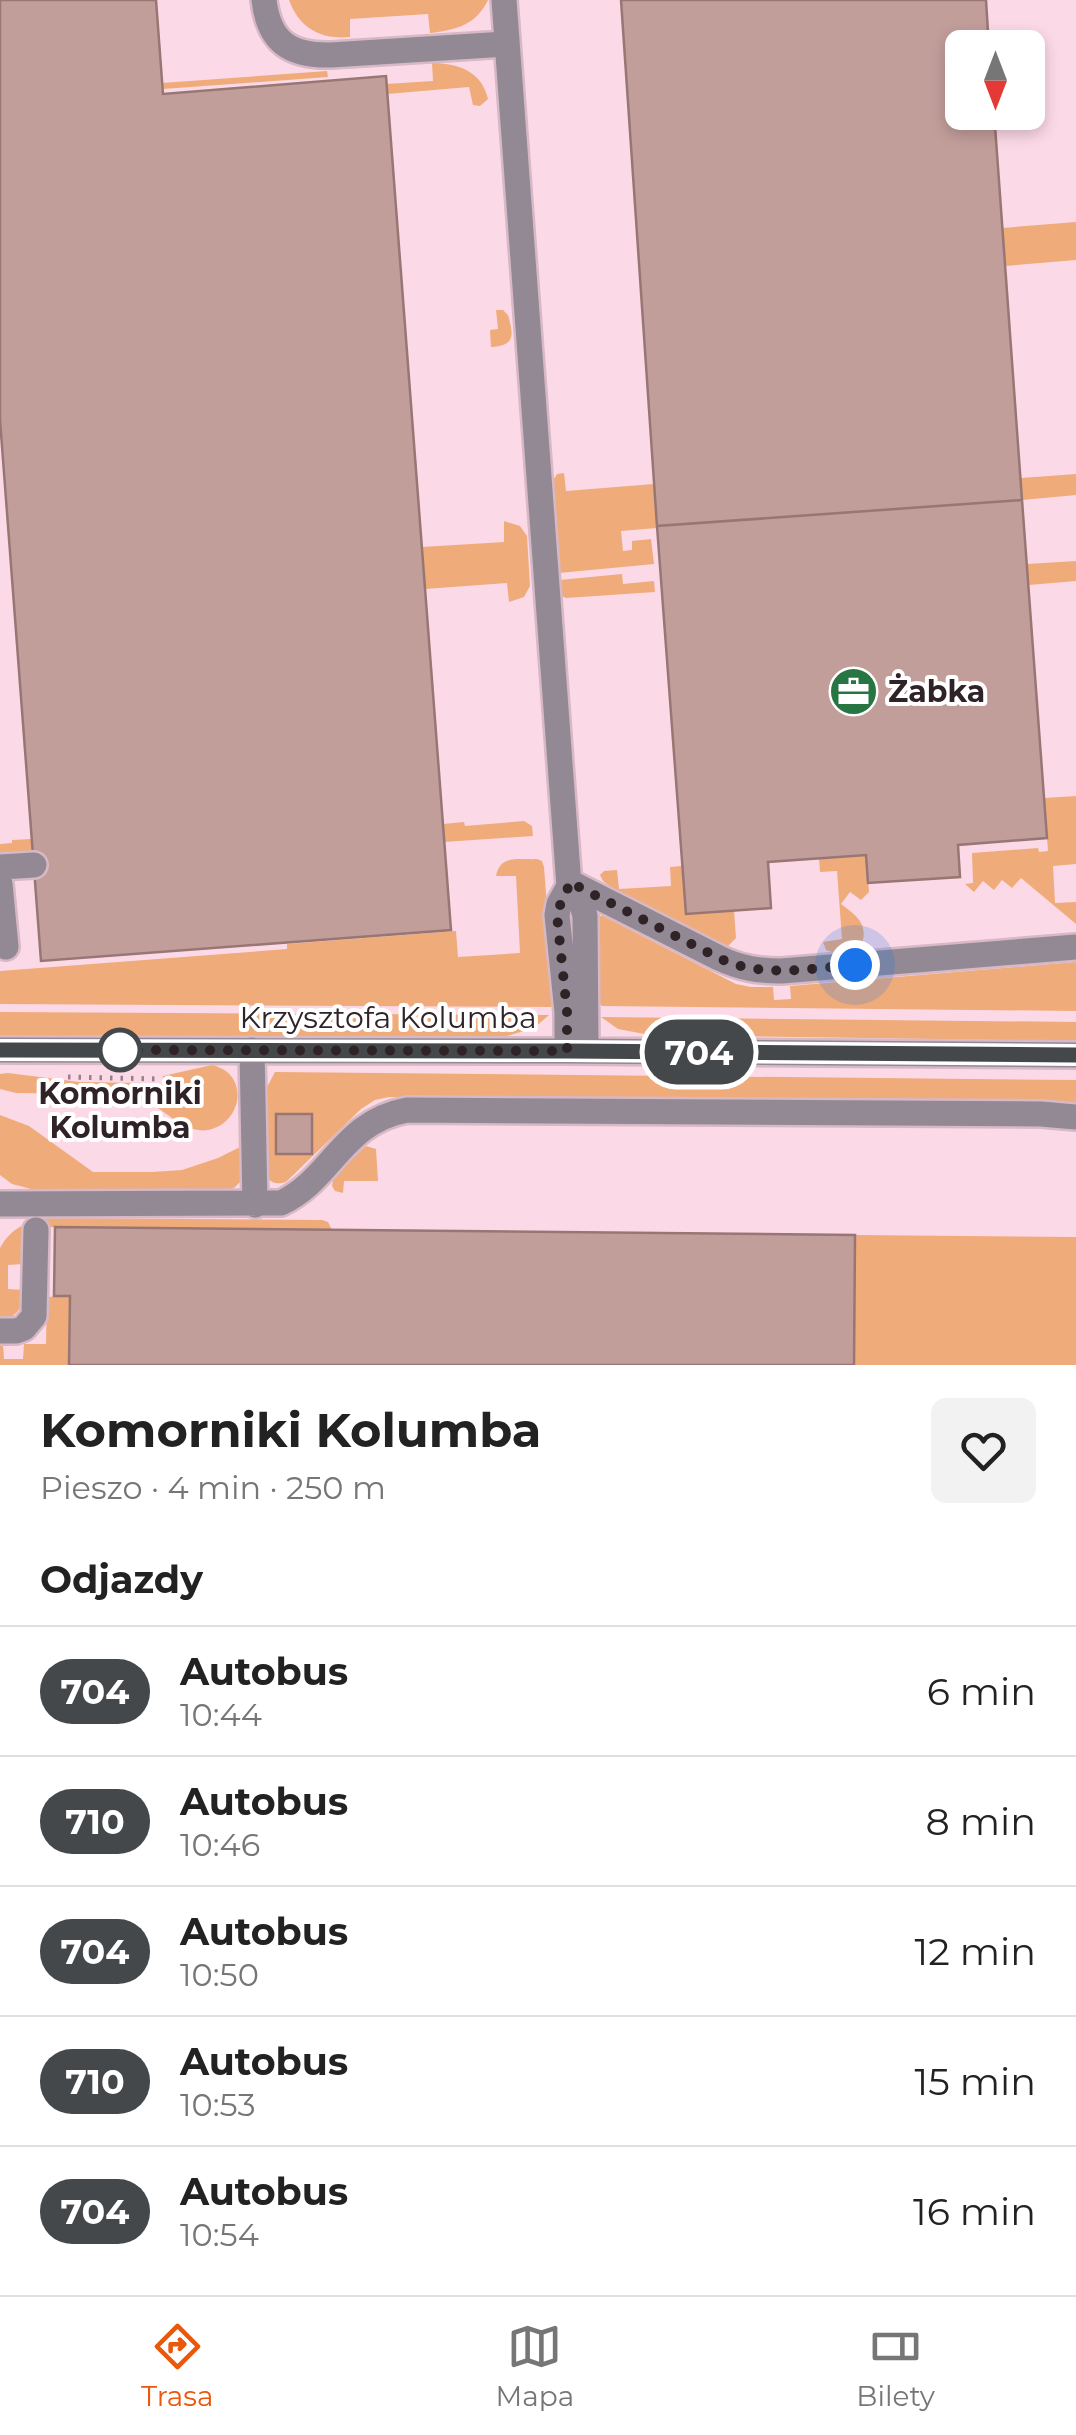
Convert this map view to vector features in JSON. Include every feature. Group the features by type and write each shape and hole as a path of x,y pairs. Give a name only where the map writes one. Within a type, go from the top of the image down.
{"street":[{"path":"264,0 267,17 278,38 302,54 506,44"},
{"path":"504,0 569,884 585,916 576,1051"},
{"path":"0,867 34,865"},
{"path":"0,884 6,947"},
{"path":"569,884 732,965 755,970 1076,948"},
{"name":"Krzysztofa Kolumba","path":"0,1050 1076,1055"},
{"path":"252,1050 255,1205"},
{"path":"0,1204 281,1203 290,1199 368,1124 407,1110 1076,1117"},
{"path":"0,1330 24,1328 34,1316 36,1230"}],"shaded area":[{"path":"289,0 488,0 471,21 448,30 430,33 428,14 350,19 350,37 339,37 321,34 305,25"},
{"path":"432,63 467,70 480,82 488,99 480,106 473,105 469,87 387,94 386,84 433,81"},
{"path":"327,71 328,77 163,89 162,83"},
{"path":"1076,222 1076,260 1005,266 1002,228"},
{"path":"496,310 508,315 512,334 509,342 491,347 490,330 498,329"},
{"path":"564,473 566,491 654,484 657,528 621,531 623,551 632,550 632,541 651,539 654,564 559,573 552,482 557,474"},
{"path":"1076,474 1076,495 1022,500 1021,478"},
{"path":"504,521 520,526 527,536 530,586 524,597 509,602 507,583 425,589 422,547 504,542"},
{"path":"1076,561 1076,581 1029,585 1027,564"},
{"path":"622,574 623,584 654,581 655,592 561,596 559,580"},
{"path":"1076,796 1076,864 1053,866 1055,903 1076,902 1076,924 1021,878 1012,888 1002,880 994,890 983,881 974,892 965,884 973,883 972,853 1038,848 1039,852 1048,851 1044,798"},
{"path":"524,821 532,826 533,836 444,842 443,824"},
{"path":"31,839 32,854 0,856 0,844"},
{"path":"866,855 869,892 861,900 850,892 841,904 861,923 863,940 846,952 826,950 823,942 842,939 837,871 820,872 819,858"},
{"path":"537,859 544,867 554,1000 551,1007 0,1004 0,971 287,949 287,944 456,931 458,957 520,953 516,876 496,876 506,861"},
{"path":"682,866 686,914 734,910 736,938 728,946 616,891 600,875 617,870 619,889 671,886 670,867"},
{"path":"594,916 603,916 736,984 773,987 774,1000 791,999 790,986 1076,962 1076,1011 602,1006 594,998"},
{"path":"0,1012 549,1015 534,1028 507,1036 0,1036"},
{"path":"601,1017 1076,1022 1076,1041 650,1035 618,1029"},
{"path":"212,1065 233,1078 237,1099 228,1119 208,1130 190,1128 148,1102 128,1095 16,1093 0,1089 0,1074 8,1073 79,1082 144,1083 145,1090 162,1090 163,1076"},
{"path":"275,1072 1076,1080 1076,1105 389,1097 361,1109 286,1182 277,1183 268,1179 265,1167 266,1089"},
{"path":"0,1115 29,1126 93,1172 182,1170 242,1146 245,1177 234,1188 221,1191 31,1189 12,1184 0,1175"},
{"path":"366,1146 376,1149 378,1181 344,1181 343,1193 335,1191 334,1176"},
{"path":"50,1218 322,1220 332,1230 35,1227 25,1234 23,1264 8,1265 8,1289 23,1290 20,1306 15,1314 0,1319 0,1248 21,1226"},
{"path":"855,1235 1076,1237 1076,1365 854,1365"},
{"path":"70,1296 69,1365 0,1365 0,1344 4,1359 23,1359 24,1344 46,1344 47,1297"}],"building":[{"path":"0,0 156,0 163,94 386,76 451,930 41,961 0,420"},
{"path":"621,0 986,0 988,30 945,30 945,130 995,130 1022,500 657,526"},
{"name":"Żabka","path":"1022,500 1047,838 958,845 960,877 868,883 866,855 768,862 771,908 686,914 657,526"},
{"path":"276,1114 312,1114 312,1154 276,1154"},
{"path":"55,1227 855,1235 854,1365 69,1365 70,1296 54,1296"}],"bus line":[{"name":"704","path":"0,1050 1076,1055"}],"place":[{"name":"Żabka","path":"853,692"},
{"name":"Komorniki Kolumba","path":"120,1050"}],"route":[{"path":"120,1050 567,1051 557,915 569,882 732,965 767,971 855,965"}]}
